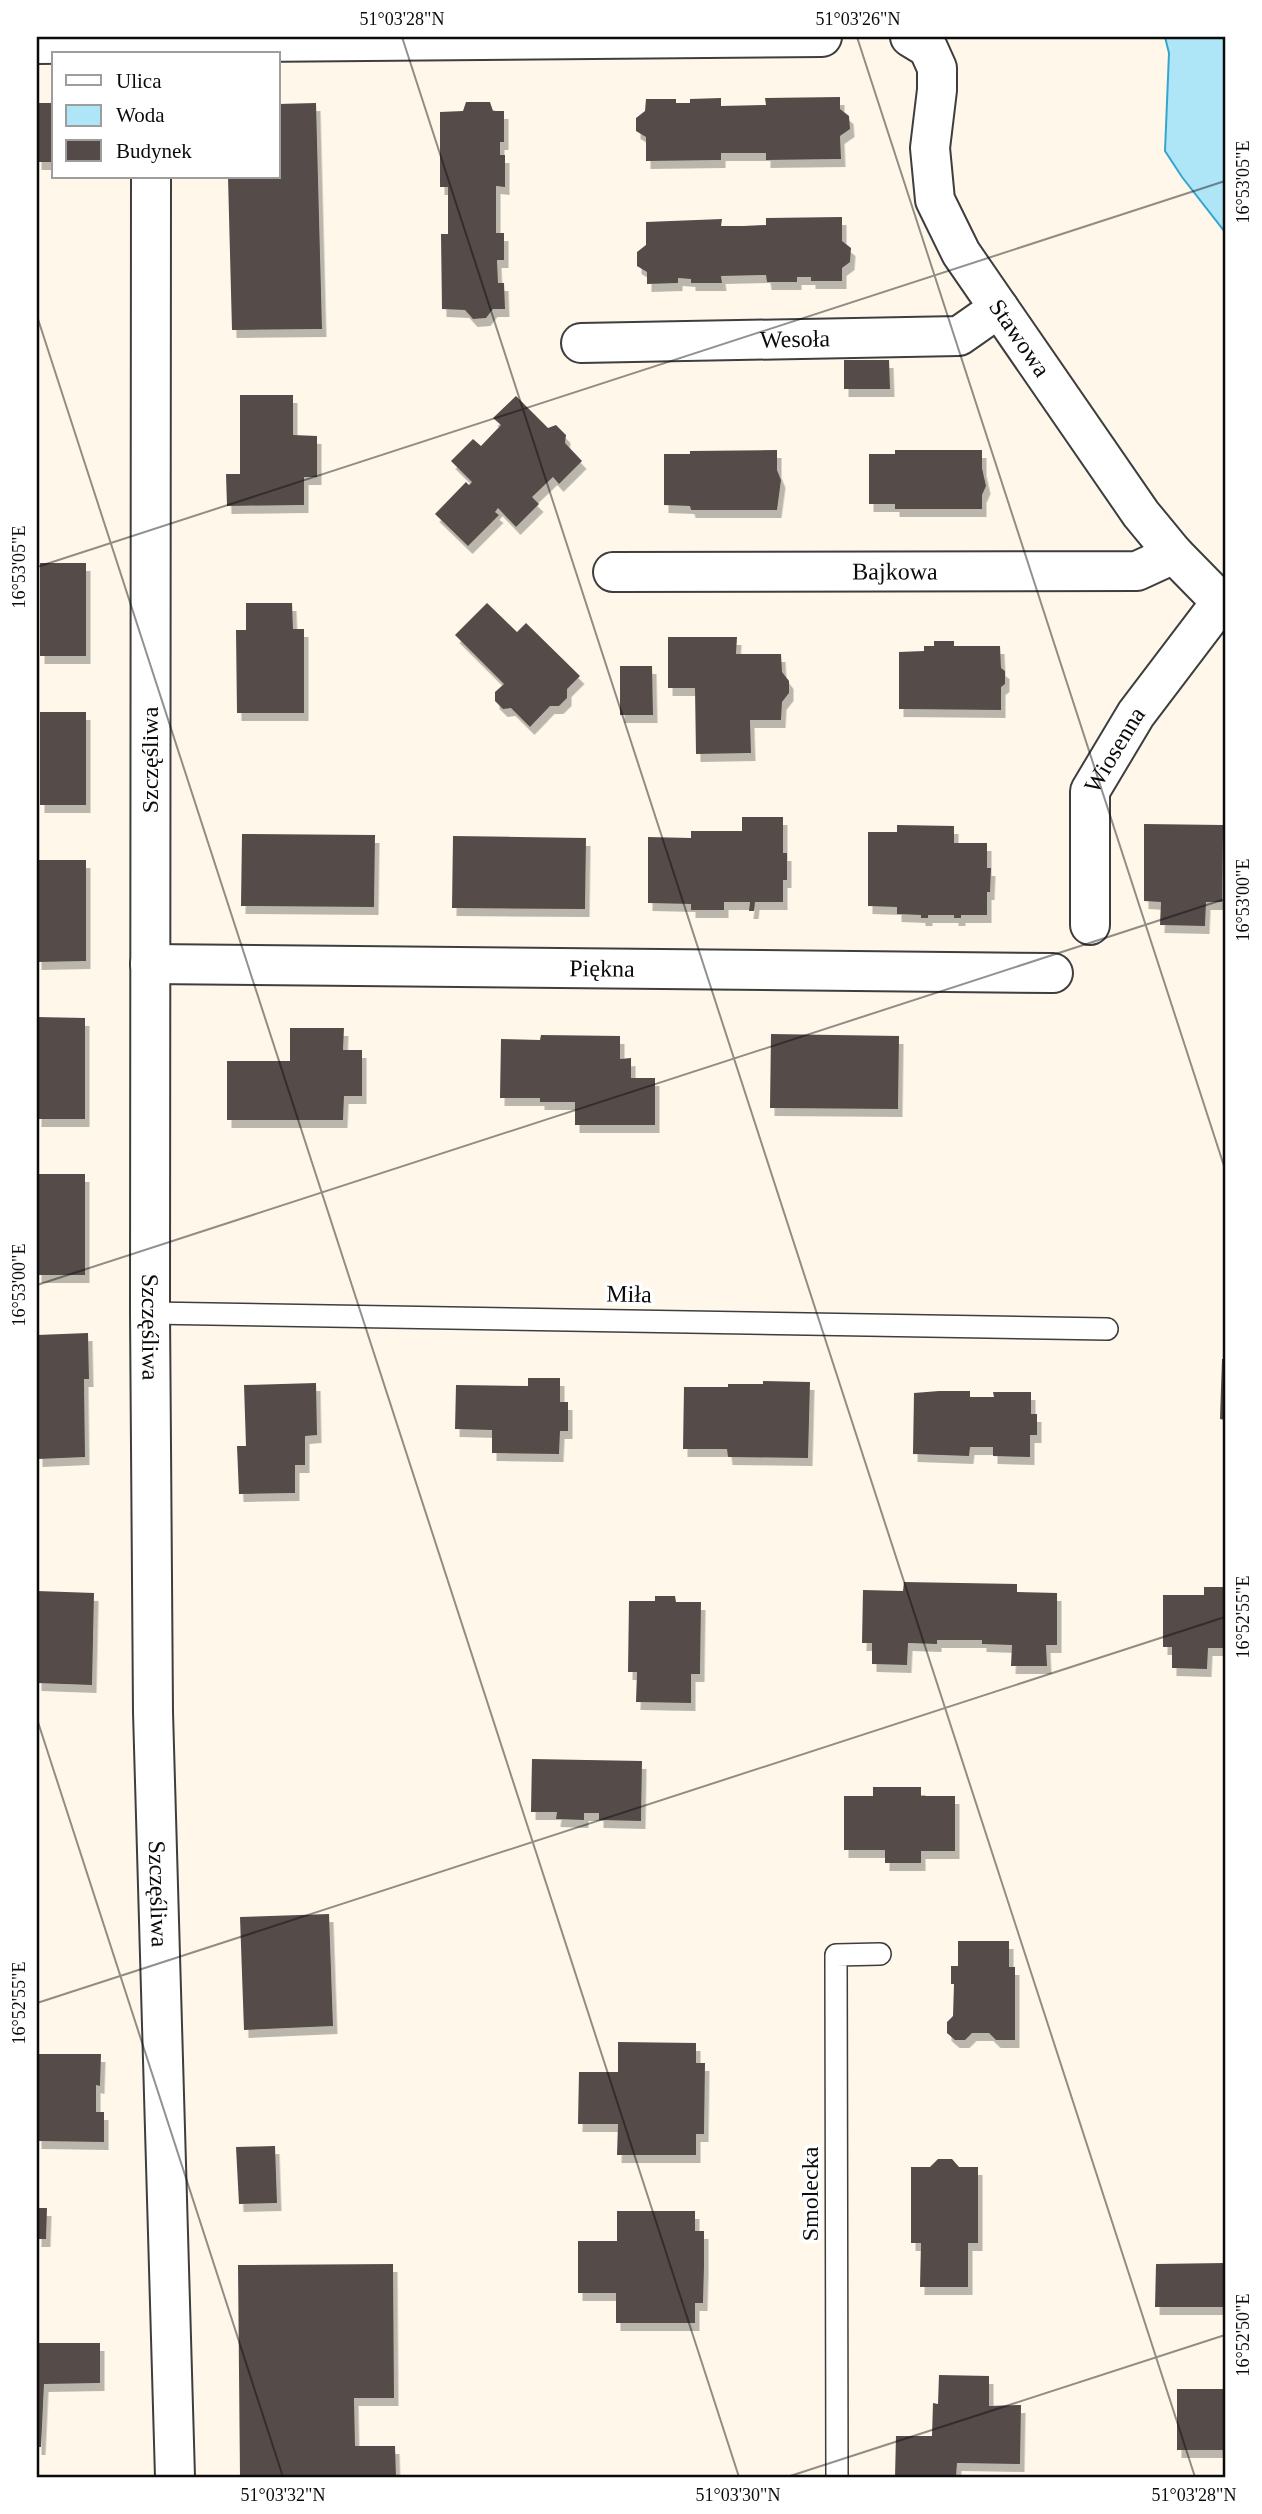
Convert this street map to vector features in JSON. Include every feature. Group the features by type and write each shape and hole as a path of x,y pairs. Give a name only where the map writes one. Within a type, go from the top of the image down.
{"street":[{"path":"37,44 821,37"},
{"name":"Stawowa","path":"910,37 928,48 937,68 930,148 935,201 961,253 1141,514 1174,554 1223,604"},
{"name":"Szczęśliwa","path":"151,178 150,1313 153,1712 175,2477"},
{"name":"Wesoła","path":"581,343 959,335 999,308"},
{"name":"Bajkowa","path":"613,572 1137,571 1174,554"},
{"name":"Wiosenna","path":"1090,925 1090,791 1136,714 1223,604"},
{"name":"Piękna","path":"150,964 1053,973"}],"lane":[{"name":"Miła","path":"150,1313 1107,1329"},
{"name":"Smolecka","path":"837,2477 836,1955 880,1954"}],"water":[{"path":"1165,37 1225,37 1225,232 1165,151 1169,53"}],"building":[{"path":"840,97 840,109 849,116 850,129 840,136 841,159 766,160 766,153 721,153 721,160 646,161 646,137 636,131 636,118 645,111 646,99 676,99 676,103 690,103 690,99 721,98 721,106 766,105 765,98"},
{"path":"466,102 490,102 493,111 504,111 504,142 500,142 500,155 505,155 505,187 496,186 496,233 504,233 504,260 497,260 498,283 504,283 505,309 493,309 486,318 473,319 465,310 442,309 441,234 448,234 448,187 440,187 440,112 463,111"},
{"path":"37,103 52,103 52,162 37,162"},
{"path":"316,103 322,329 232,330 228,178 280,178 280,104"},
{"path":"842,217 842,241 851,248 850,262 842,268 842,281 811,281 811,277 797,277 797,282 767,282 766,275 721,276 722,283 691,283 691,279 678,278 678,283 647,284 647,272 637,266 637,252 646,245 646,222 722,219 721,226 743,226 766,225 766,218"},
{"path":"844,360 889,360 890,389 844,389"},
{"path":"240,395 293,395 293,435 317,436 317,477 304,477 304,505 227,506 226,474 240,474"},
{"path":"516,396 548,428 556,425 566,435 565,443 582,461 559,484 553,477 532,497 539,504 516,527 498,508 495,512 499,515 468,546 435,514 466,482 469,485 472,482 451,461 473,439 481,446 501,425 493,418"},
{"path":"777,450 777,470 781,480 777,510 691,510 690,506 664,505 664,454"},
{"path":"895,450 982,450 986,486 982,495 982,509 895,509 895,504 869,504 869,454 895,454"},
{"path":"40,563 86,563 86,656 40,656"},
{"path":"246,603 292,603 293,629 304,629 304,713 237,713 236,630 246,630"},
{"path":"487,603 517,632 526,623 580,676 567,689 567,698 559,706 550,706 530,727 511,708 503,709 495,701 495,692 504,684 455,635"},
{"path":"668,637 737,637 736,654 781,654 782,672 789,681 789,693 782,702 781,720 750,720 751,753 696,754 695,688 668,688"},
{"path":"934,641 954,641 954,646 1000,646 1001,668 1005,671 1005,684 1001,687 1001,710 899,709 899,652 924,651 924,646 934,646"},
{"path":"620,666 652,666 653,715 620,715"},
{"path":"40,712 86,712 86,805 40,805"},
{"path":"742,817 783,817 783,853 787,853 787,880 783,880 783,902 755,902 754,911 749,911 750,902 724,902 724,910 691,910 691,904 648,903 648,837 691,838 691,831 742,831"},
{"path":"1144,824 1223,825 1222,902 1206,902 1205,926 1160,925 1161,902 1144,901"},
{"path":"897,825 954,826 954,843 987,843 987,868 991,868 987,915 961,915 961,918 954,918 954,915 928,915 928,918 921,918 921,915 897,914 897,907 868,906 868,832 897,832"},
{"path":"242,834 375,835 374,907 241,906"},
{"path":"453,836 586,838 585,909 452,908"},
{"path":"37,860 86,860 86,961 37,962"},
{"path":"37,1017 85,1018 85,1119 37,1119"},
{"path":"290,1028 344,1028 343,1050 362,1050 362,1096 344,1096 343,1120 227,1120 227,1061 290,1061"},
{"path":"771,1034 899,1036 898,1109 770,1108"},
{"path":"541,1035 620,1036 620,1059 631,1058 631,1078 655,1078 655,1125 575,1125 575,1102 540,1102 540,1098 500,1098 501,1039 540,1040"},
{"path":"37,1174 85,1174 85,1275 37,1275"},
{"path":"88,1333 89,1379 84,1379 85,1457 38,1459 37,1335"},
{"path":"1222,1359 1225,1359 1225,1420 1220,1419"},
{"path":"528,1378 560,1378 560,1402 568,1402 568,1431 560,1431 559,1454 492,1453 492,1430 455,1429 456,1385 528,1386"},
{"path":"763,1381 810,1382 808,1458 728,1457 727,1449 683,1449 684,1387 728,1387 728,1384 763,1384"},
{"path":"316,1383 317,1435 305,1436 305,1465 295,1465 295,1493 239,1494 237,1446 246,1446 244,1385"},
{"path":"970,1391 970,1397 994,1397 993,1392 1031,1392 1031,1414 1037,1414 1037,1435 1030,1435 1030,1457 993,1456 993,1447 970,1447 969,1456 913,1454 914,1393"},
{"path":"904,1582 1017,1584 1017,1592 1057,1593 1057,1645 1046,1645 1047,1666 1011,1666 1012,1645 982,1644 982,1640 937,1640 937,1644 908,1643 907,1665 872,1664 872,1643 862,1643 863,1590 903,1591"},
{"path":"1204,1587 1225,1587 1225,1648 1208,1648 1207,1669 1172,1668 1172,1647 1163,1647 1163,1595 1204,1595"},
{"path":"37,1591 94,1593 92,1685 37,1683"},
{"path":"655,1596 675,1596 676,1602 701,1602 700,1674 691,1674 691,1703 636,1702 637,1672 628,1672 629,1601 655,1601"},
{"path":"532,1759 642,1761 641,1821 599,1820 599,1813 584,1813 584,1820 556,1819 557,1812 531,1812"},
{"path":"873,1787 921,1787 921,1796 955,1796 955,1851 921,1851 921,1863 885,1863 885,1850 844,1850 844,1796 873,1796"},
{"path":"329,1914 333,2026 244,2030 240,1917"},
{"path":"958,1941 1009,1941 1009,1967 1015,1967 1015,2040 996,2040 989,2033 972,2033 965,2040 955,2040 947,2033 947,2022 953,2016 954,1984 951,1984 951,1966 958,1966"},
{"path":"618,2042 696,2043 696,2063 705,2063 704,2134 696,2134 696,2155 617,2155 618,2124 578,2124 579,2072 618,2072"},
{"path":"37,2054 101,2054 100,2086 96,2085 96,2112 104,2112 104,2142 37,2141"},
{"path":"275,2146 277,2203 239,2204 236,2147"},
{"path":"938,2159 952,2159 959,2167 978,2167 978,2243 968,2243 968,2287 920,2287 921,2243 911,2243 911,2167 930,2167"},
{"path":"37,2208 47,2208 46,2239 37,2239"},
{"path":"617,2211 695,2211 695,2231 704,2231 704,2267 703,2303 695,2303 695,2323 616,2323 616,2293 578,2293 578,2241 617,2241"},
{"path":"1225,2263 1225,2307 1155,2307 1156,2264"},
{"path":"393,2264 394,2398 354,2398 355,2446 395,2446 396,2477 240,2477 238,2265"},
{"path":"37,2343 100,2343 100,2383 44,2384 41,2447 37,2447"},
{"path":"939,2375 989,2376 989,2406 1021,2405 1020,2464 957,2463 956,2477 895,2477 896,2436 932,2436 933,2403 938,2404"},
{"path":"1177,2389 1225,2389 1225,2450 1177,2450"}]}
